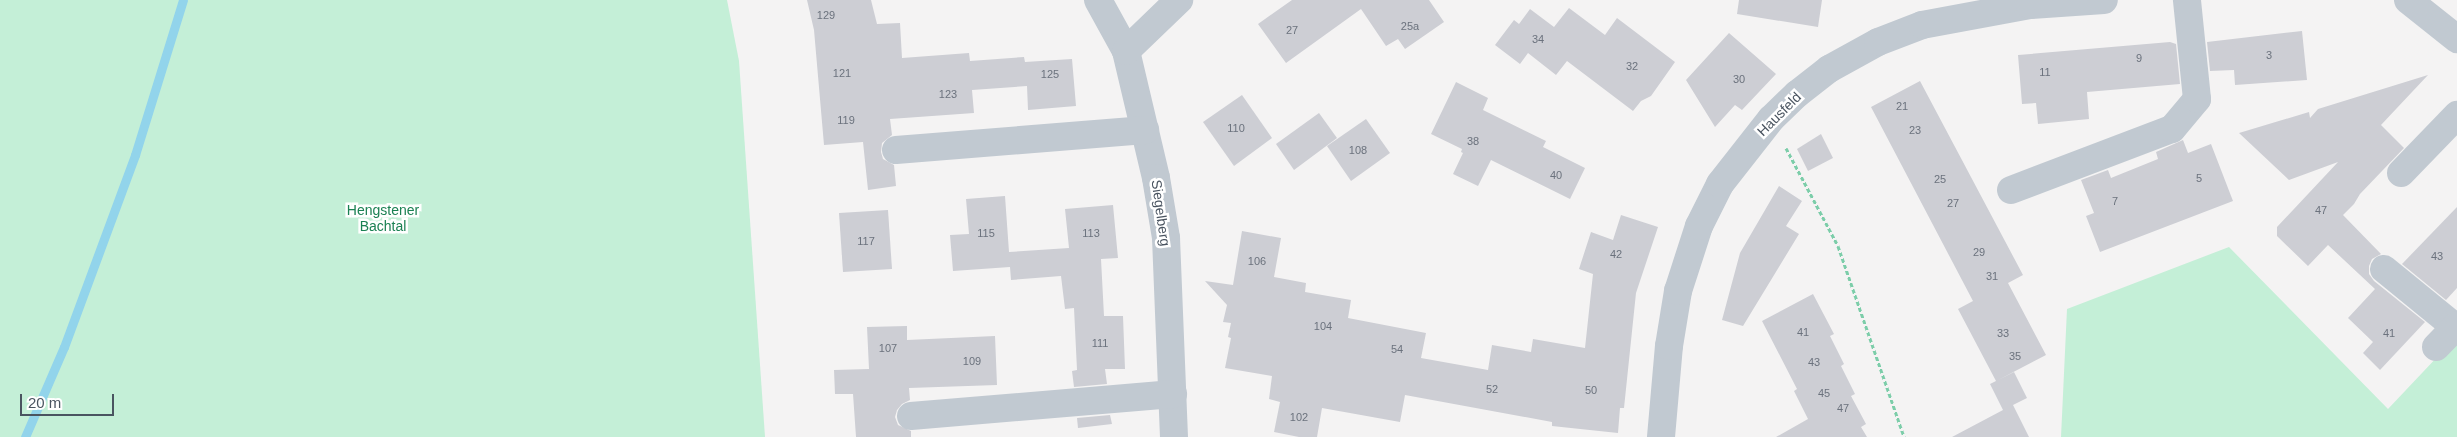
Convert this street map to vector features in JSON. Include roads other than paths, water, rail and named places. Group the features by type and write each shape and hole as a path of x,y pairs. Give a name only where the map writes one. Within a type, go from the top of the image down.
{"street":[{"name":"Siegelberg","path":"1098,0 1126,51 1156,178 1166,238 1174,437"},
{"path":"1126,51 1179,0"},
{"name":"Hausfeld","path":"1661,437 1670,346 1678,291 1699,226 1720,184 1771,119 1796,94 1829,69 1878,42 1971,7 2104,0"},
{"path":"2011,190 2172,129 2197,99 2187,0"},
{"path":"2408,0 2457,39"},
{"path":"2401,173 2457,115"},
{"path":"896,150 1145,130"},
{"path":"2384,269 2456,326 2436,347"},
{"path":"911,416 1173,394"}],"waterway":[{"path":"25,437 64,347 135,155 183,0"}],"park label":[{"name":"Hengstener Bachtal","path":"383,218"}]}
